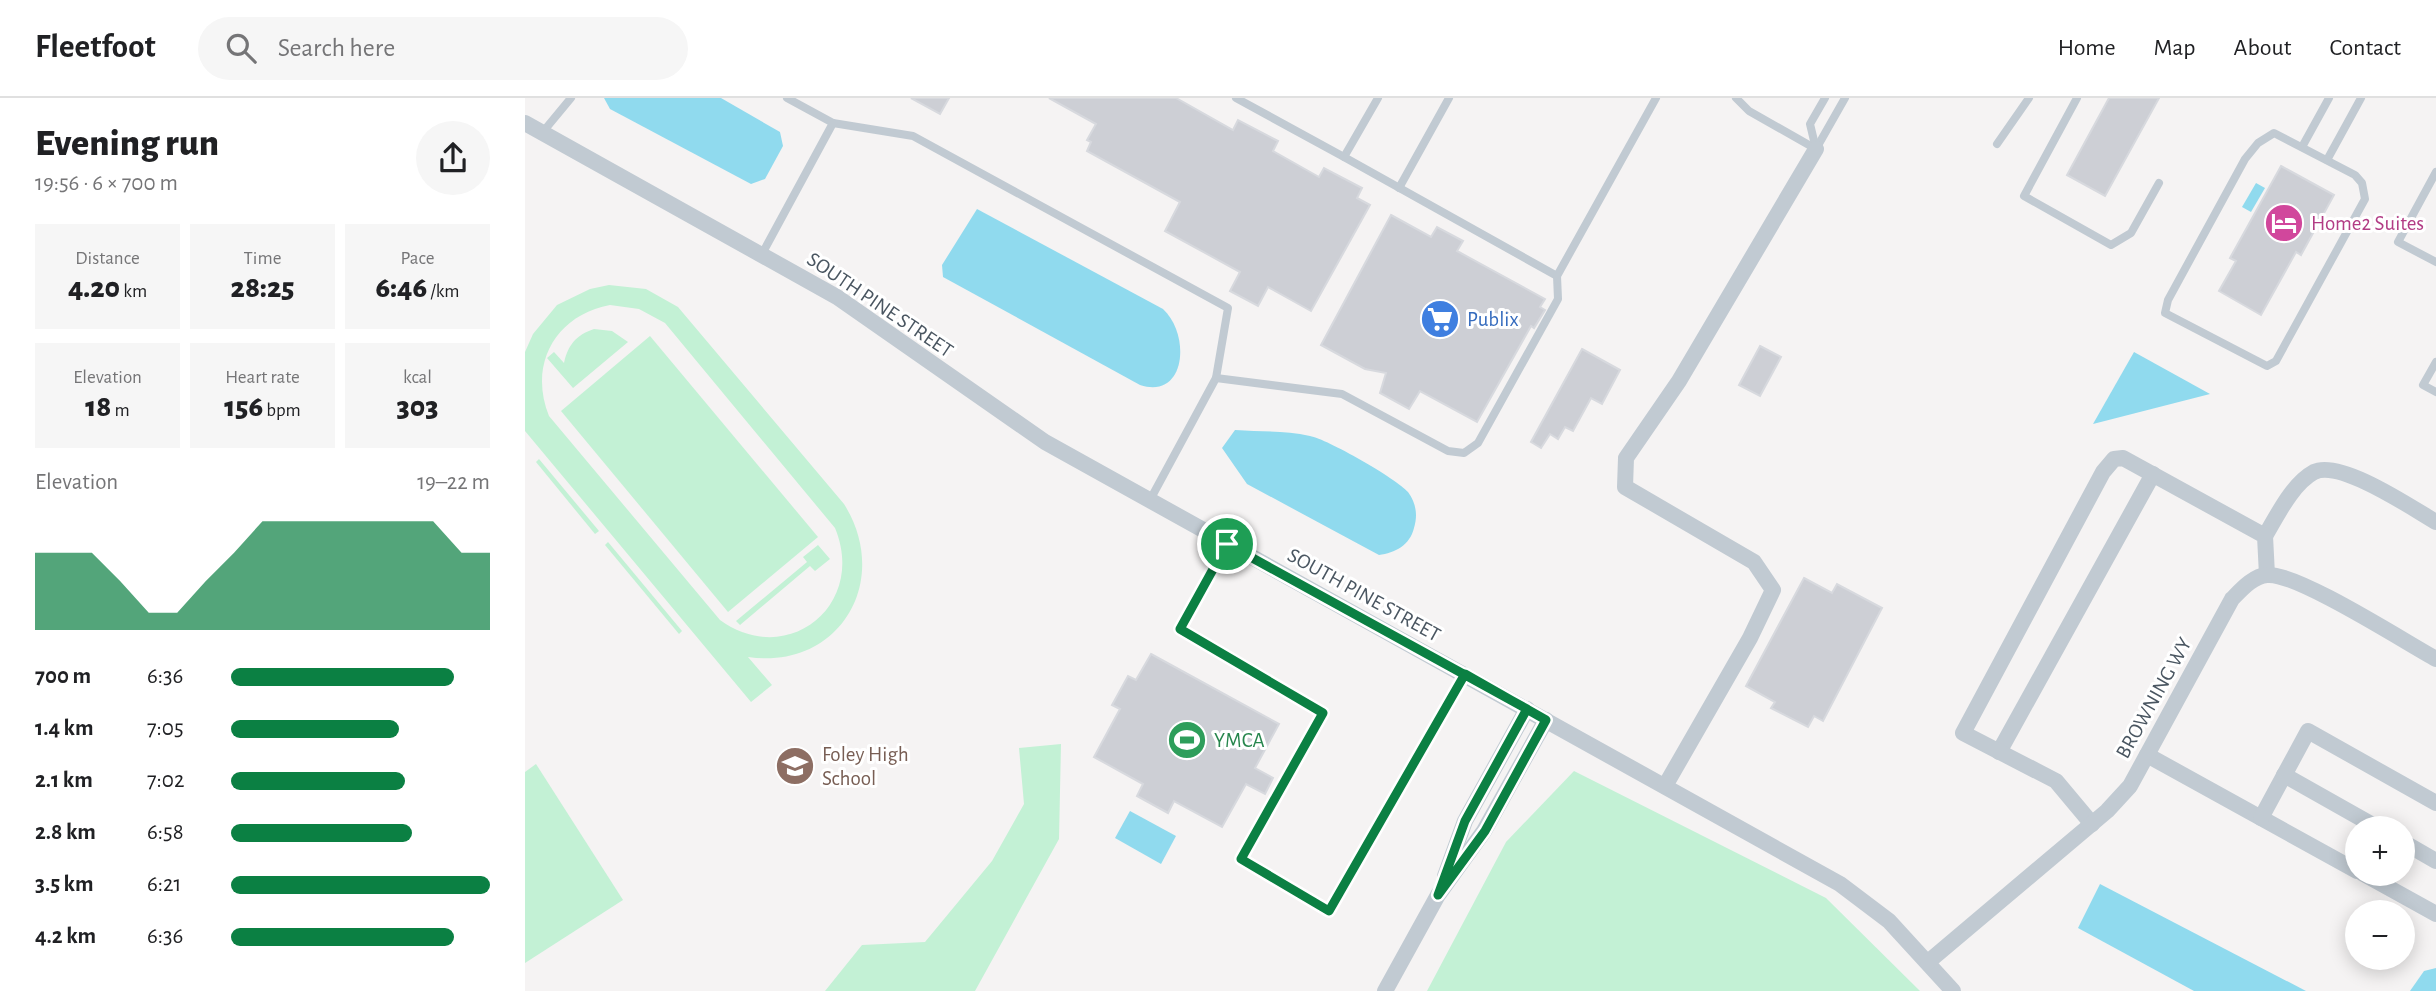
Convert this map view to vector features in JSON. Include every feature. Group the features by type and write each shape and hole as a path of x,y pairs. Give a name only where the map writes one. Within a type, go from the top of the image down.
{"street":[{"name":"SOUTH PINE STREET","path":"525,123 837,298 1045,442 1840,884 1889,921 1952,991"},
{"path":"1665,786 1750,638 1773,590 1754,562 1625,487 1626,458 1679,381 1815,149"},
{"path":"2092,824 2056,782 1963,733 2103,472 2114,459 2123,458 2265,536"},
{"path":"2436,522 2363,481 2335,471 2315,471 2298,487 2265,536 2267,575 2298,583 2436,659"},
{"path":"1999,752 2153,474"},
{"name":"BROWNING WY","path":"1928,962 2092,824 2130,786 2232,599 2246,584 2267,575"},
{"path":"1438,895 1465,821 1527,709"},
{"path":"1385,991 1438,895 1485,831 1546,720"},
{"path":"2261,818 2308,731 2436,803"},
{"path":"2147,755 2345,864"},
{"path":"2284,775 2357,816"},
{"path":"2415,849 2436,861"},
{"path":"2385,886 2436,914"}],"lane":[{"path":"542,133 571,98"},
{"path":"787,98 833,123 913,136 1228,308 1216,378 1150,500"},
{"path":"1236,98 1557,276"},
{"path":"1344,157 1378,98"},
{"path":"1399,188 1449,98"},
{"path":"1216,378 1342,394 1448,452 1464,453 1478,443 1558,299 1557,276 1657,98"},
{"path":"1736,98 1749,111 1815,149"},
{"path":"1815,149 1810,124 1825,98"},
{"path":"1815,149 1845,98"},
{"path":"1997,144 2029,98"},
{"path":"2077,98 2024,196 2111,245 2131,233 2159,183"},
{"path":"2302,147 2329,98"},
{"path":"2327,160 2361,98"},
{"path":"762,254 833,123"},
{"path":"2274,133 2302,147 2355,175 2362,183 2365,200 2277,361 2267,366 2256,363 2165,313 2168,300 2245,159 2258,143 2274,133"},
{"path":"2436,172 2398,242 2436,262"},
{"path":"2436,362 2423,385 2436,392"},
{"path":"1227,544 1180,629 1323,713 1241,859 1329,911 1465,674"}],"green space":[{"path":"609,285 646,289 678,307 844,504 857,533 862,562 859,589 848,614 831,634 809,649 781,657 748,657 772,685 751,702 525,431 525,352 533,334 557,305 590,289","holes":["610,305 639,309 665,323 835,528 842,556 840,582 831,604 815,621 795,633 771,637 746,633 720,620 549,416 543,397 542,378 551,345 561,331 575,319"]},
{"path":"594,329 612,331 628,342 573,388 547,358 554,352 564,363 574,342 582,334"},
{"path":"650,336 818,537 728,612 561,411"},
{"path":"539,459 599,531 595,534 536,462"},
{"path":"608,542 682,631 679,634 605,545"},
{"path":"818,545 830,559 815,571 810,566 740,625 736,621 807,562 803,557"},
{"path":"1061,744 1059,839 975,991 825,991 862,945 925,942 992,861 1024,804 1019,748"},
{"path":"536,764 623,900 525,963 525,772"},
{"path":"1574,771 1826,898 1920,991 1427,991 1506,842"}],"water":[{"path":"604,98 721,98 780,132 783,146 765,179 751,184 610,109"},
{"path":"2256,183 2265,188 2251,212 2242,207"},
{"path":"977,209 1163,309 1178,334 1179,362 1175,374 1167,383 1155,387 1140,385 943,277 942,265"},
{"path":"2134,352 2210,394 2093,424"},
{"path":"1235,430 1310,436 1331,444 1377,469 1408,492 1413,500 1416,518 1409,539 1396,550 1379,555 1247,484 1222,448"},
{"path":"1130,811 1176,836 1161,864 1115,838"},
{"path":"2100,884 2306,991 2194,991 2078,928"},
{"path":"2436,968 2436,991 2410,991 2424,971"}],"building":[{"path":"911,98 949,98 940,114"},
{"path":"1049,98 1176,98 1233,130 1238,120 1278,141 1273,151 1319,177 1324,168 1362,188 1357,198 1370,205 1311,311 1268,287 1258,306 1230,291 1240,272 1165,231 1180,202 1087,151 1091,142 1087,140 1096,124"},
{"path":"2109,98 2159,98 2105,196 2067,175"},
{"name":"Home2 Suites","path":"2281,166 2334,195 2301,255 2296,252 2261,315 2219,291 2236,261 2230,258"},
{"name":"Publix","path":"1391,215 1431,237 1437,227 1463,241 1457,251 1545,299 1540,307 1545,310 1534,328 1531,326 1477,422 1420,391 1409,409 1380,393 1386,373 1365,369 1321,345"},
{"path":"1760,346 1781,357 1760,396 1739,385"},
{"path":"1582,349 1620,370 1602,404 1591,398 1573,431 1565,427 1558,439 1550,434 1541,448 1531,442"},
{"path":"1804,578 1832,593 1837,584 1882,608 1823,721 1814,716 1808,727 1771,708 1775,702 1746,686"},
{"name":"YMCA","path":"1151,654 1279,724 1255,768 1273,778 1265,794 1246,784 1222,827 1174,801 1168,813 1137,796 1143,784 1094,757 1120,709 1112,705 1128,676 1136,680"}],"place":[{"name":"Home2 Suites","path":"2284,223"},
{"name":"Publix","path":"1440,319"},
{"name":"YMCA","path":"1187,740"},
{"name":"Foley High School","path":"795,766"}],"route":[{"path":"1227,544 1180,629 1323,713 1241,859 1329,911 1465,674 1546,720 1485,831 1438,895 1465,821 1527,709 1465,674 1227,544"}]}
